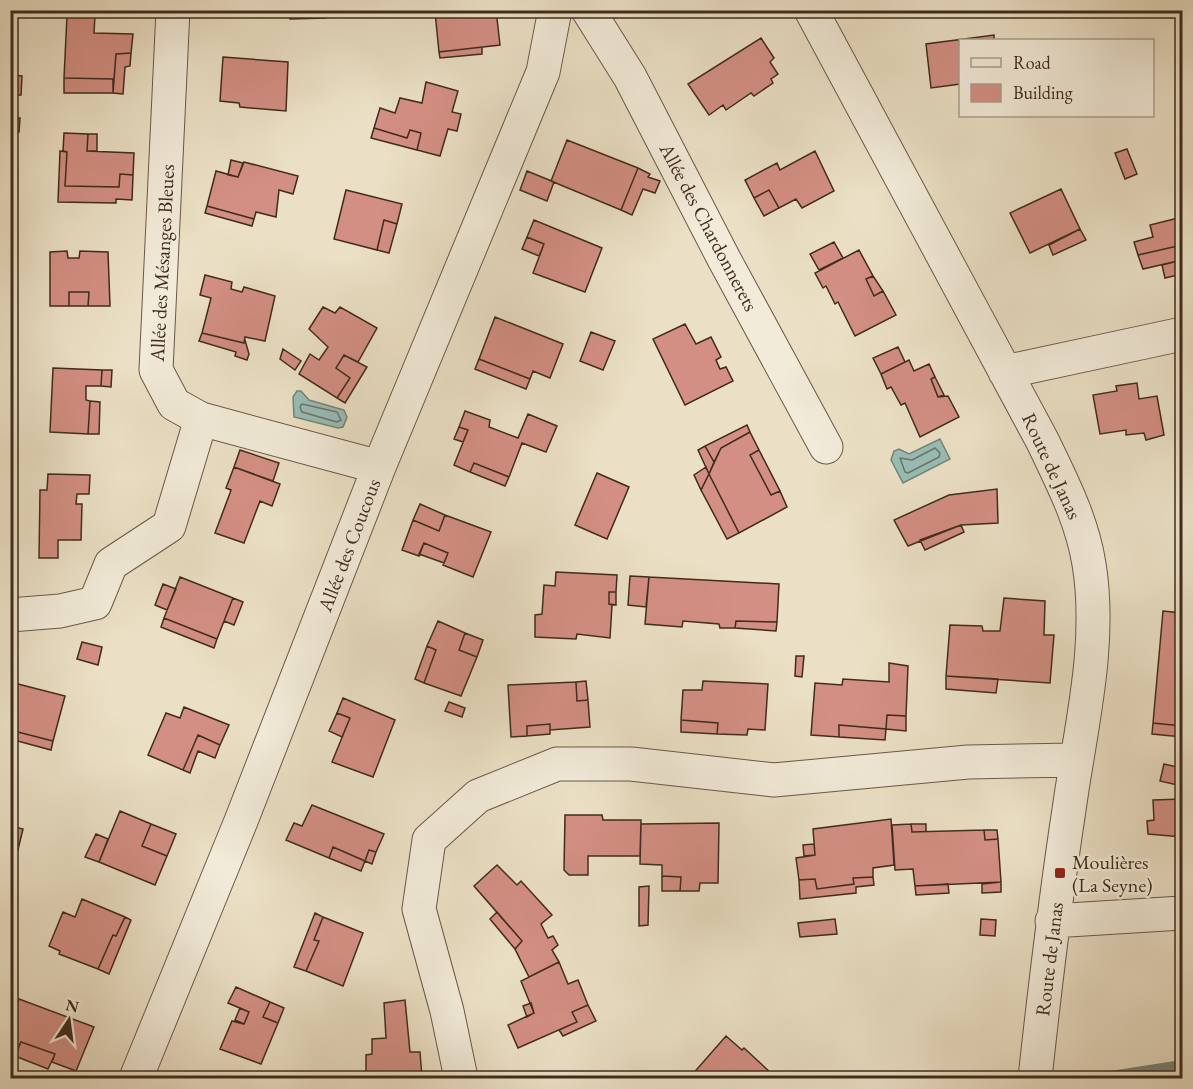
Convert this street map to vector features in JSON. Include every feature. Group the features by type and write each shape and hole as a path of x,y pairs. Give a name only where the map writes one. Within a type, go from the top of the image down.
{"street":[{"name":"Allée des Mésanges Bleues","path":"173,10 156,370 174,404 201,419 379,467"},
{"name":"Allée des Coucous","path":"136,1078 242,821 379,467 543,72 555,10"},
{"name":"Allée des Chardonnerets","path":"588,10 630,77 724,259 826,447"},
{"name":"Route de Janas","path":"811,10 1043,442 1076,510 1089,563 1094,609 1090,661 1052,921 1035,1078"},
{"path":"1005,372 1182,334"},
{"path":"10,615 60,611 95,603 111,564 169,526 201,419"},
{"path":"461,1078 447,1011 419,909 429,840 477,796 557,764 631,764 774,780 968,762 1076,760"},
{"path":"1052,921 1182,913"}],"water":[{"path":"297,391 301,391 309,400 344,410 347,417 343,427 338,428 294,417 293,397"},
{"path":"940,439 950,459 903,483 891,460 894,451 899,449 909,454"}],"building":[{"path":"266,10 327,10 326,18 290,19 290,12"},
{"path":"496,10 500,45 439,52 435,12"},
{"path":"95,15 94,33 133,34 131,53 116,54 114,79 64,78 67,16"},
{"path":"994,35 994,39 964,39"},
{"path":"761,38 774,58 770,62 778,74 771,79 773,83 754,96 751,93 726,110 723,105 709,115 688,84"},
{"path":"959,40 959,84 931,88 926,44"},
{"path":"482,47 482,54 440,58 439,52"},
{"path":"131,53 130,66 125,67 123,94 113,93 116,54"},
{"path":"223,57 288,62 286,111 240,107 239,103 220,101"},
{"path":"10,75 22,76 21,95 14,95 13,118 20,118 19,132 10,132"},
{"path":"64,78 113,79 113,93 64,93"},
{"path":"426,82 458,91 452,112 461,114 457,131 448,129 440,156 417,150 421,133 410,130 407,138 374,128 380,108 395,113 400,98 422,103"},
{"path":"374,128 407,138 410,130 421,133 417,150 371,138"},
{"path":"64,133 88,134 87,151 134,153 133,175 120,174 119,187 65,186 67,152 63,151"},
{"path":"88,134 97,134 97,151 87,151"},
{"path":"567,140 638,168 621,210 551,181"},
{"path":"1127,149 1137,174 1125,179 1115,153"},
{"path":"60,151 67,152 65,186 119,187 120,174 133,175 132,200 116,199 116,203 58,202"},
{"path":"815,151 834,191 802,208 796,199 779,208 769,190 754,198 745,180 777,163 780,170"},
{"path":"231,160 243,163 238,177 228,175"},
{"path":"244,162 298,176 293,194 279,190 276,217 256,212 254,219 207,206 216,171 238,177"},
{"path":"638,168 650,174 648,177 660,181 655,193 643,189 632,215 621,210"},
{"path":"527,171 554,182 547,201 520,190"},
{"path":"1061,189 1080,229 1030,253 1010,213"},
{"path":"346,190 402,204 397,224 384,220 377,250 334,239"},
{"path":"769,190 779,208 764,216 754,198"},
{"path":"207,206 254,219 252,226 205,213"},
{"path":"1182,217 1182,245 1138,255 1134,242 1153,237 1150,225"},
{"path":"384,220 397,224 389,253 377,250"},
{"path":"534,220 602,248 585,292 533,273 544,244 527,237"},
{"path":"1080,229 1086,240 1053,255 1049,245"},
{"path":"527,237 544,244 539,256 522,249"},
{"path":"834,242 843,258 819,270 810,254"},
{"path":"1182,245 1182,260 1143,269 1138,255"},
{"path":"859,250 873,276 866,279 874,296 883,291 896,315 855,336 838,302 835,304 826,286 823,288 815,273"},
{"path":"67,251 68,258 79,258 80,251 108,252 110,306 88,306 89,292 69,292 69,306 50,306 50,252"},
{"path":"1182,260 1182,274 1165,278 1162,265"},
{"path":"205,275 232,282 231,289 242,292 244,287 275,296 265,341 245,337 244,343 202,333 211,298 200,295"},
{"path":"873,276 883,291 874,296 866,279"},
{"path":"69,292 89,292 88,306 69,306"},
{"path":"323,307 335,313 340,307 377,328 358,362 344,355 336,368 350,378 337,398 299,374 310,354 319,360 328,347 309,329"},
{"path":"495,317 563,344 550,378 533,371 530,379 479,359"},
{"path":"685,324 696,344 711,337 721,357 716,360 720,369 726,367 733,381 685,405 653,339"},
{"path":"591,332 615,341 603,370 580,361"},
{"path":"202,333 244,343 245,340 249,354 247,360 235,356 236,352 199,341"},
{"path":"898,347 905,362 881,374 873,358"},
{"path":"283,349 301,361 295,370 280,359"},
{"path":"344,355 367,367 345,403 337,398 350,378 336,368"},
{"path":"479,359 530,379 526,389 475,369"},
{"path":"909,360 914,371 929,364 935,377 931,379 938,397 948,396 959,417 920,437 905,403 901,405 891,387 887,389 881,374"},
{"path":"53,368 102,370 101,386 86,386 86,400 90,401 88,434 50,432"},
{"path":"102,370 112,370 111,387 101,386"},
{"path":"935,377 944,395 938,397 931,379"},
{"path":"1137,383 1139,399 1157,396 1164,435 1146,440 1144,433 1126,435 1126,430 1100,434 1093,395 1117,391 1116,386"},
{"path":"90,401 100,402 99,434 88,434"},
{"path":"465,411 490,420 489,427 518,438 528,414 557,426 546,452 522,443 509,477 474,463 470,472 454,465 468,430 459,427"},
{"path":"747,425 750,432 721,448 714,462 705,446"},
{"path":"459,427 468,430 463,442 454,439"},
{"path":"750,432 759,450 750,455 771,495 780,491 787,507 739,533 709,474 721,448"},
{"path":"705,446 714,462 709,474 698,450"},
{"path":"240,450 279,463 273,481 234,467"},
{"path":"759,450 780,491 771,495 750,455"},
{"path":"474,463 509,477 505,486 470,472"},
{"path":"234,467 280,484 272,506 260,501 244,543 215,533 231,490 226,488"},
{"path":"706,467 709,474 701,490 694,475"},
{"path":"597,473 629,487 607,539 575,525"},
{"path":"48,474 90,475 89,494 77,494 76,504 82,504 81,540 58,540 58,558 39,558 40,490 47,490"},
{"path":"709,474 739,533 727,539 701,490"},
{"path":"997,489 998,523 961,525 908,546 894,520 949,495"},
{"path":"420,504 445,515 439,531 413,520"},
{"path":"445,515 491,532 473,577 443,565 448,553 424,543 419,556 402,550 413,520 439,531"},
{"path":"961,525 964,532 925,550 920,540"},
{"path":"424,543 448,553 444,563 419,554"},
{"path":"556,572 617,575 616,592 609,592 609,604 612,605 610,638 577,634 576,639 535,637 535,615 542,614 544,585 555,586"},
{"path":"630,576 649,577 646,607 628,605"},
{"path":"180,577 233,598 217,639 164,618"},
{"path":"649,577 779,584 777,622 736,621 735,628 720,628 719,624 683,621 682,627 645,624"},
{"path":"163,584 176,589 167,610 155,605"},
{"path":"609,592 616,592 616,605 609,604"},
{"path":"233,598 243,602 234,625 224,621"},
{"path":"1004,598 1045,601 1044,635 1054,635 1050,683 946,676 950,625 982,626 983,631 1000,631"},
{"path":"1163,611 1182,613 1182,726 1153,723"},
{"path":"164,618 217,639 214,648 161,627"},
{"path":"438,621 465,633 459,650 477,657 461,696 424,683 436,650 427,646"},
{"path":"736,621 777,622 776,631 735,628"},
{"path":"465,633 483,640 477,657 459,650"},
{"path":"82,642 102,647 98,665 77,659"},
{"path":"427,646 436,650 424,683 415,679"},
{"path":"796,656 804,656 802,677 795,676"},
{"path":"889,663 908,666 906,716 887,715 886,729 839,725 839,737 811,735 815,683 842,685 843,679 889,682"},
{"path":"946,676 998,679 996,693 946,689"},
{"path":"586,681 588,700 577,701 576,682"},
{"path":"703,681 768,684 765,730 748,729 747,735 717,734 718,723 681,720 683,690 702,690"},
{"path":"576,682 577,701 588,700 590,727 550,730 550,724 527,726 527,736 511,737 508,685"},
{"path":"18,684 65,696 53,741 10,730 10,709"},
{"path":"343,698 395,720 373,777 332,762 350,718 337,713"},
{"path":"449,702 465,708 462,717 445,711"},
{"path":"184,707 229,725 220,745 198,735 183,770 148,755 166,713 180,718"},
{"path":"337,713 350,718 342,737 329,731"},
{"path":"887,715 906,716 906,731 886,729"},
{"path":"681,720 718,723 717,734 681,732"},
{"path":"1153,723 1182,726 1182,737 1152,734"},
{"path":"550,724 550,734 527,736 527,726"},
{"path":"839,725 886,729 885,740 839,737"},
{"path":"10,730 53,741 51,750 10,739"},
{"path":"198,735 220,745 215,758 198,751 190,773 183,770"},
{"path":"1164,764 1182,768 1182,786 1160,781"},
{"path":"1182,799 1182,837 1148,834 1147,821 1154,820 1153,800"},
{"path":"312,805 384,834 376,852 369,850 365,861 333,847 329,858 286,840 294,823 302,826"},
{"path":"120,811 151,824 142,846 167,856 155,885 99,862"},
{"path":"565,815 602,815 603,820 641,820 640,856 588,856 588,875 569,875 564,870"},
{"path":"891,819 894,865 873,868 873,877 853,878 854,884 817,889 815,879 799,880 796,858 815,855 813,829"},
{"path":"719,823 718,883 700,883 699,891 680,891 681,877 662,876 662,865 640,864 641,824"},
{"path":"151,824 176,834 167,856 142,846"},
{"path":"911,824 912,832 984,830 985,840 998,839 1001,882 915,886 913,869 895,870 892,825"},
{"path":"911,824 926,824 926,832 912,832"},
{"path":"10,826 23,829 13,870 10,869"},
{"path":"984,830 997,830 998,839 985,840"},
{"path":"96,834 108,839 99,862 85,857"},
{"path":"814,844 815,855 804,856 803,845"},
{"path":"333,847 365,861 361,871 329,858"},
{"path":"369,850 376,852 372,864 365,861"},
{"path":"497,865 517,885 521,881 552,915 541,924 548,938 553,936 558,945 552,950 559,962 529,977 515,949 522,941 474,886"},
{"path":"662,876 681,877 680,891 662,891"},
{"path":"873,877 874,885 856,887 856,893 800,899 799,880 815,879 817,889 854,884 853,878"},
{"path":"1001,882 1001,892 982,893 982,884"},
{"path":"948,884 949,893 916,895 915,886"},
{"path":"649,886 648,925 639,926 639,887"},
{"path":"82,899 125,917 116,936 113,935 98,969 59,954 60,951 49,946 63,912 75,917"},
{"path":"497,912 522,941 515,949 490,919"},
{"path":"315,913 323,917 314,940 319,941 306,971 294,967"},
{"path":"125,917 131,920 109,974 98,969 113,935 116,936"},
{"path":"323,917 363,933 343,986 306,971 319,941 314,940"},
{"path":"835,919 837,934 800,937 798,923"},
{"path":"981,919 996,920 995,936 980,935"},
{"path":"559,962 568,984 578,980 588,1005 572,1012 577,1022 518,1048 508,1025 534,1013 521,981"},
{"path":"236,987 270,1002 263,1017 278,1023 261,1064 220,1049 232,1021 244,1024 249,1012 228,1003"},
{"path":"19,999 94,1027 76,1071 52,1062 55,1054 21,1042 18,1048 10,1045 10,1021"},
{"path":"405,1000 410,1052 420,1052 422,1078 366,1078 366,1055 372,1054 372,1039 386,1038 384,1003"},
{"path":"270,1002 284,1008 278,1023 263,1017"},
{"path":"531,1003 534,1013 527,1017 523,1006"},
{"path":"588,1005 596,1021 563,1036 559,1030 577,1022 572,1012"},
{"path":"240,1008 249,1012 244,1024 235,1020"},
{"path":"726,1036 742,1050 744,1048 772,1074 767,1078 693,1078 691,1076"},
{"path":"21,1042 55,1054 48,1069 15,1056"}],"waterway":[{"path":"1098,1078 1182,1065"}],"place":[{"name":"Moulières (La Seyne)","path":"1060,873"}]}
